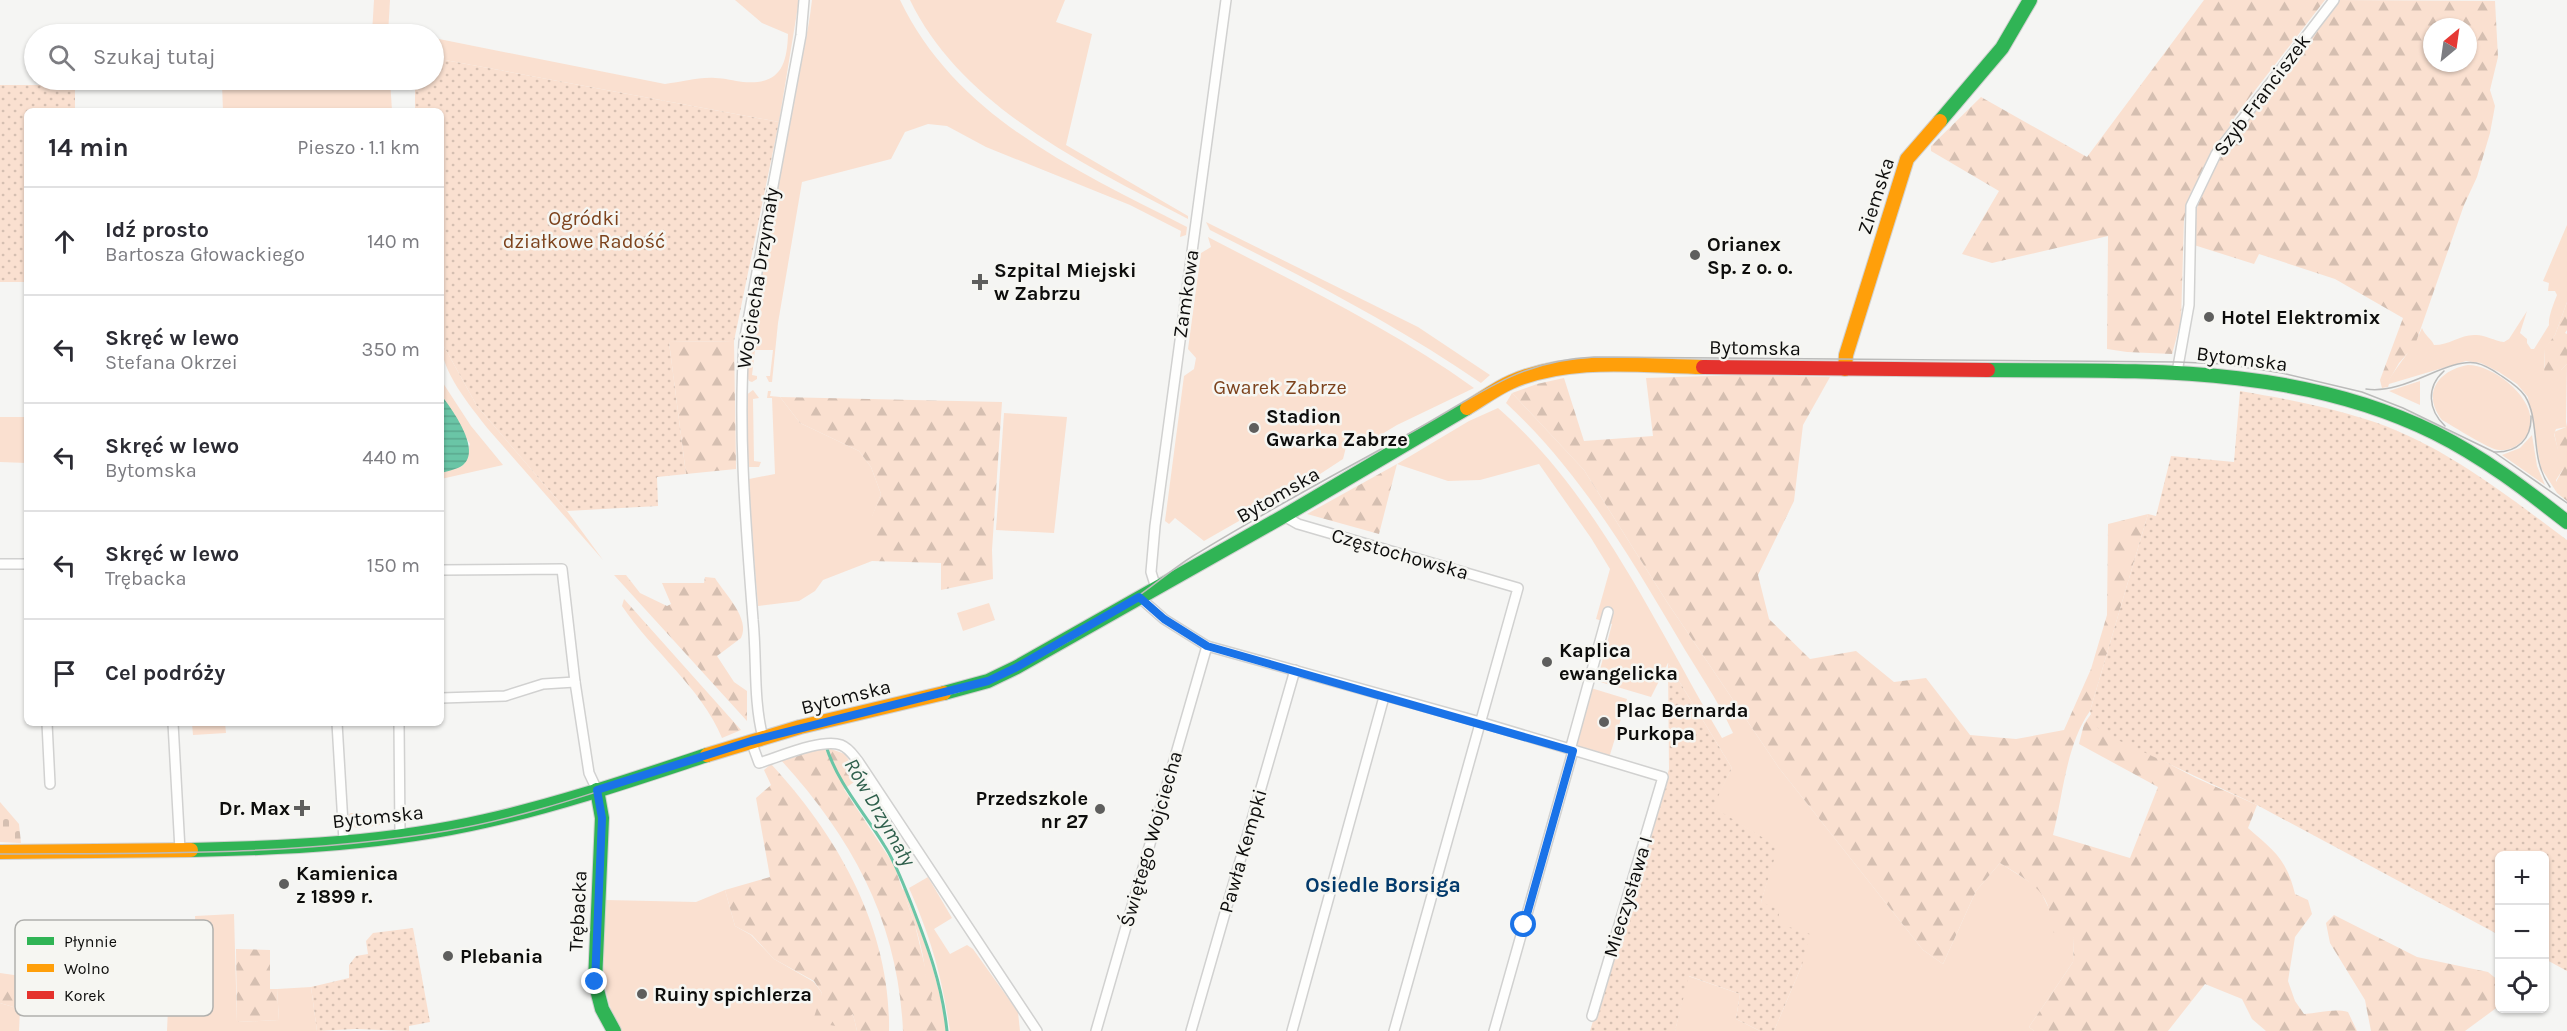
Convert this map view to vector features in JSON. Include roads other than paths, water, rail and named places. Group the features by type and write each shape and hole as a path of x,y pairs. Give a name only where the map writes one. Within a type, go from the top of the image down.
{"street":[{"name":"Wojciecha Drzymały","path":"757,740 753,621 742,475 741,387 744,342 801,35 804,0"},
{"name":"Zamkowa","path":"1156,588 1150,572 1155,526 1226,0"},
{"name":"Ziemska","path":"1845,369 1846,355 1907,159 2002,48 2030,0"},
{"name":"Szyb Franciszek","path":"2177,372 2188,305 2191,206 2216,154 2334,0"},
{"name":"Bytomska","path":"0,852 264,848 400,835 477,823 597,790 757,740 988,681 1017,667 1284,516 1511,382 1560,368 1589,366 2177,372 2233,375 2280,382 2335,395 2387,412 2433,432 2514,481 2567,522"},
{"name":"Częstochowska","path":"1284,516 1298,524 1518,588 1480,723"},
{"path":"0,564 24,564"},
{"path":"444,570 562,569 575,682 589,773 597,790"},
{"path":"1139,597 1164,619 1207,646 1571,750"},
{"path":"1494,1031 1608,612"},
{"name":"Świętego Wojciecha","path":"1096,1031 1207,646"},
{"name":"Pawła Kempki","path":"1191,1031 1295,670"},
{"path":"444,698 505,696 543,684 575,682"},
{"path":"1292,1031 1384,697"},
{"path":"1394,1031 1480,723"},
{"path":"47,726 50,784"},
{"path":"173,726 180,850"},
{"path":"337,726 344,841"},
{"path":"399,726 400,835"},
{"path":"757,740 759,763 823,745 839,745 849,750 1037,1031"},
{"name":"Mieczysława I","path":"1571,750 1663,777 1592,1016"},
{"name":"Trębacka","path":"597,790 602,818 595,982 602,1009 614,1031"}],"waterway":[{"name":"Rów Drzymały","path":"826,746 837,773 888,852 899,874 934,966 947,1031"}],"tram line":[{"path":"0,854 224,852 335,845 446,831 563,803 779,736 958,692 1003,675 1069,641 1111,615 1185,561 1221,539 1482,391 1522,372 1567,360 1594,357 2225,364 2282,373 2362,392 2403,408 2494,452 2510,450 2522,443 2529,431 2531,416"},
{"path":"2366,389 2395,387 2464,363 2476,363 2489,368 2514,384 2525,396 2533,417 2539,464 2550,487"},
{"path":"2444,371 2434,384 2431,398 2435,413 2445,426"},
{"path":"2494,452 2567,503"}],"place":[{"name":"Orianex Sp. z o. o.","path":"1695,255"},
{"name":"Szpital Miejski w Zabrzu","path":"980,282"},
{"name":"Hotel Elektromix","path":"2209,317"},
{"name":"Stadion Gwarka Zabrze","path":"1254,428"},
{"name":"Kaplica ewangelicka","path":"1547,662"},
{"name":"Plac Bernarda Purkopa","path":"1604,722"},
{"name":"Dr. Max","path":"302,808"},
{"name":"Przedszkole nr 27","path":"1100,809"},
{"name":"Kamienica z 1899 r.","path":"284,884"},
{"name":"Plebania","path":"448,956"},
{"name":"Ruiny spichlerza","path":"642,994"}],"district":[{"name":"Osiedle Borsiga","path":"1383,885"}],"park label":[{"name":"Ogródki działkowe Radość","path":"584,230"},
{"name":"Gwarek Zabrze","path":"1280,387"}]}
